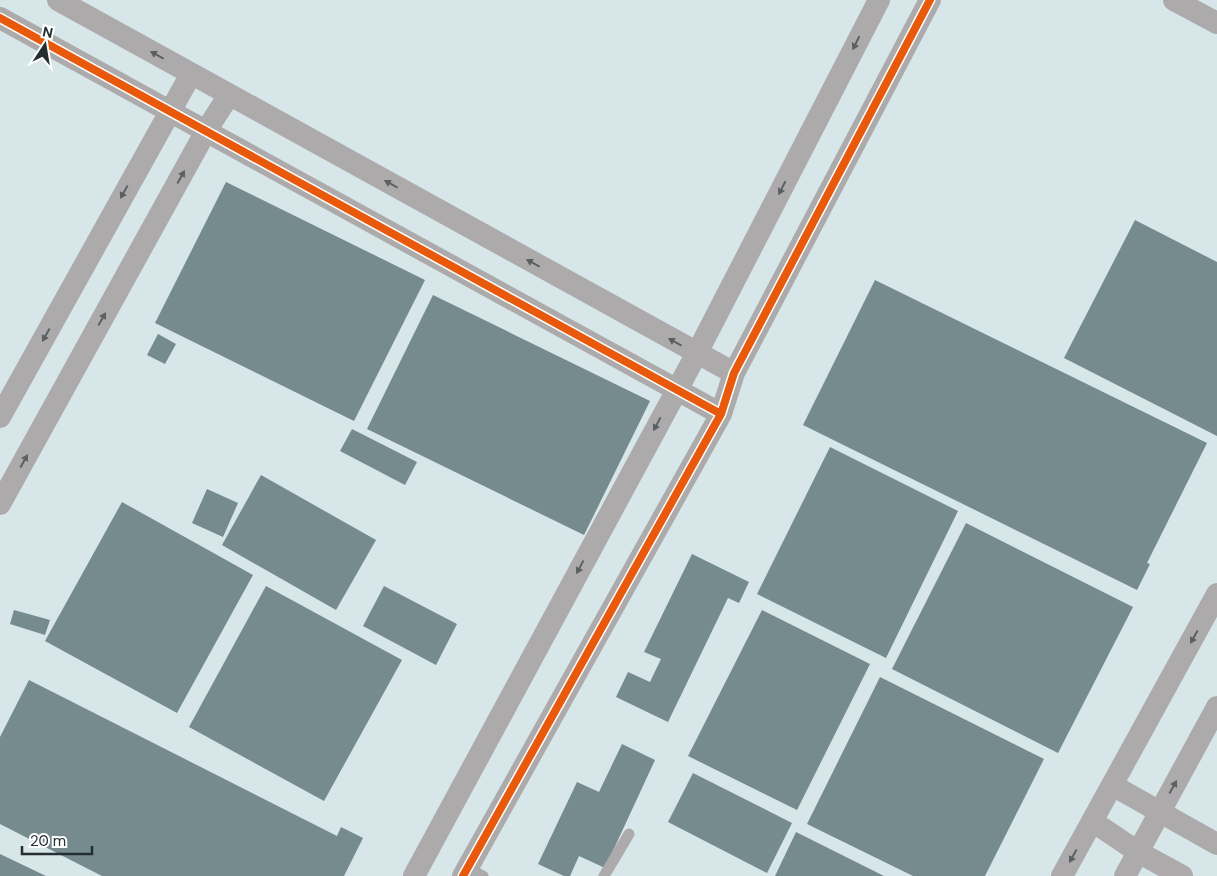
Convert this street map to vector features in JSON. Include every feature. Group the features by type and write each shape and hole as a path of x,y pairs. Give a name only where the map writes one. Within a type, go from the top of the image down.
{"street":[{"path":"58,0 734,374"},
{"path":"414,876 697,353 879,0"},
{"path":"471,873 721,414 734,374 930,0"},
{"path":"1174,0 1217,24"},
{"path":"0,18 721,414"},
{"path":"1,414 191,74"},
{"path":"0,504 206,131 229,95"},
{"path":"1062,876 1217,594"},
{"path":"1125,876 1217,707"},
{"path":"1112,785 1217,844"},
{"path":"1092,821 1138,852 1182,876"}],"lane":[{"path":"604,876 629,834"}],"building":[{"path":"226,182 425,280 354,421 155,323"},
{"path":"1135,220 1217,262 1217,436 1064,358"},
{"path":"875,280 1207,443 1147,563 1150,564 1137,590 803,425"},
{"path":"433,295 650,401 584,535 367,429"},
{"path":"158,334 176,344 165,364 147,355"},
{"path":"352,429 417,462 405,485 340,451"},
{"path":"830,447 958,511 886,658 757,594"},
{"path":"261,475 376,540 336,610 222,545"},
{"path":"207,489 238,503 223,537 192,523"},
{"path":"122,502 253,575 177,713 45,641"},
{"path":"966,523 1133,607 1058,753 892,669"},
{"path":"692,554 749,582 739,603 728,598 668,722 616,697 628,672 650,682 661,659 644,652"},
{"path":"266,586 402,660 324,801 189,727"},
{"path":"384,586 457,624 436,665 363,626"},
{"path":"14,610 50,620 45,635 10,624"},
{"path":"762,610 870,664 797,810 688,756"},
{"path":"880,677 1044,759 985,876 913,876 807,824"},
{"path":"29,680 337,836 341,827 363,838 344,876 102,876 0,824 0,737"},
{"path":"622,744 655,760 605,868 579,856 570,876 564,876 538,864 577,782 599,792"},
{"path":"693,773 792,823 767,873 668,822"},
{"path":"796,832 884,876 775,876"},
{"path":"0,854 46,876 0,876"}],"cycle path":[{"path":"463,876 721,414 734,373 930,0"},
{"path":"0,18 721,414"}]}
